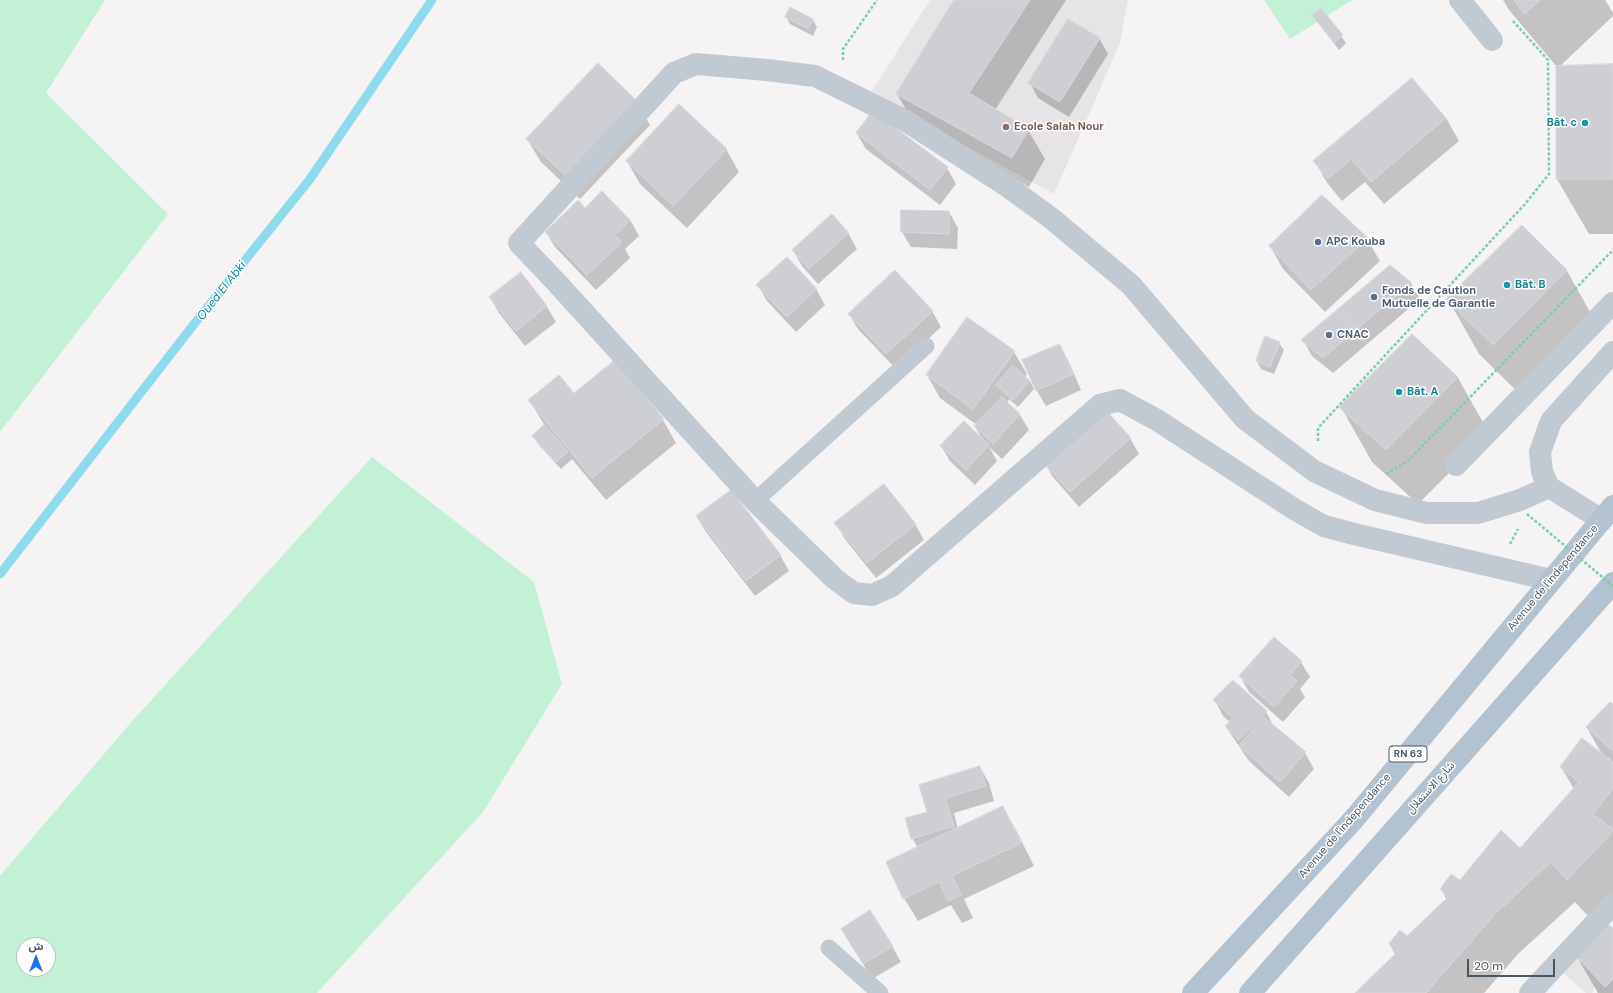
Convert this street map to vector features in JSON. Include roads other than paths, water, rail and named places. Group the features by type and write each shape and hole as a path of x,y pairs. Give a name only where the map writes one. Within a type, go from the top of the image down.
{"main road":[{"name":"Avenue de l'independance","path":"1193,993 1354,819 1608,513"},
{"name":"شارع الاستقلال","path":"1250,993 1613,585"}],"street":[{"path":"1460,0 1492,40"},
{"path":"1549,487 1520,500 1478,513 1428,513 1375,500 1314,471 1245,419 1131,285 1051,218 1007,186 906,121 814,76 767,70 696,64 674,73 519,243 755,501 835,579 854,593 872,595 892,586 1052,445 1100,405 1120,400 1157,420 1294,509 1324,526 1551,580"},
{"path":"1456,465 1613,303"},
{"path":"1608,513 1549,487 1542,472 1540,452 1551,421 1613,352"},
{"path":"1530,993 1613,904"}],"lane":[{"path":"755,501 926,346"},
{"path":"829,948 880,993"}],"waterway":[{"name":"Oued El Abki","path":"0,574 191,328 310,179 432,0"}],"place":[{"name":"Bât. c","path":"1585,123"},
{"name":"Ecole Salah Nour","path":"1006,127"},
{"name":"APC Kouba","path":"1318,242"},
{"name":"Bât. B","path":"1507,285"},
{"name":"Fonds de Caution Mutuelle de Garantie","path":"1374,297"},
{"name":"CNAC","path":"1329,335"},
{"name":"Bât. A","path":"1399,392"}]}
